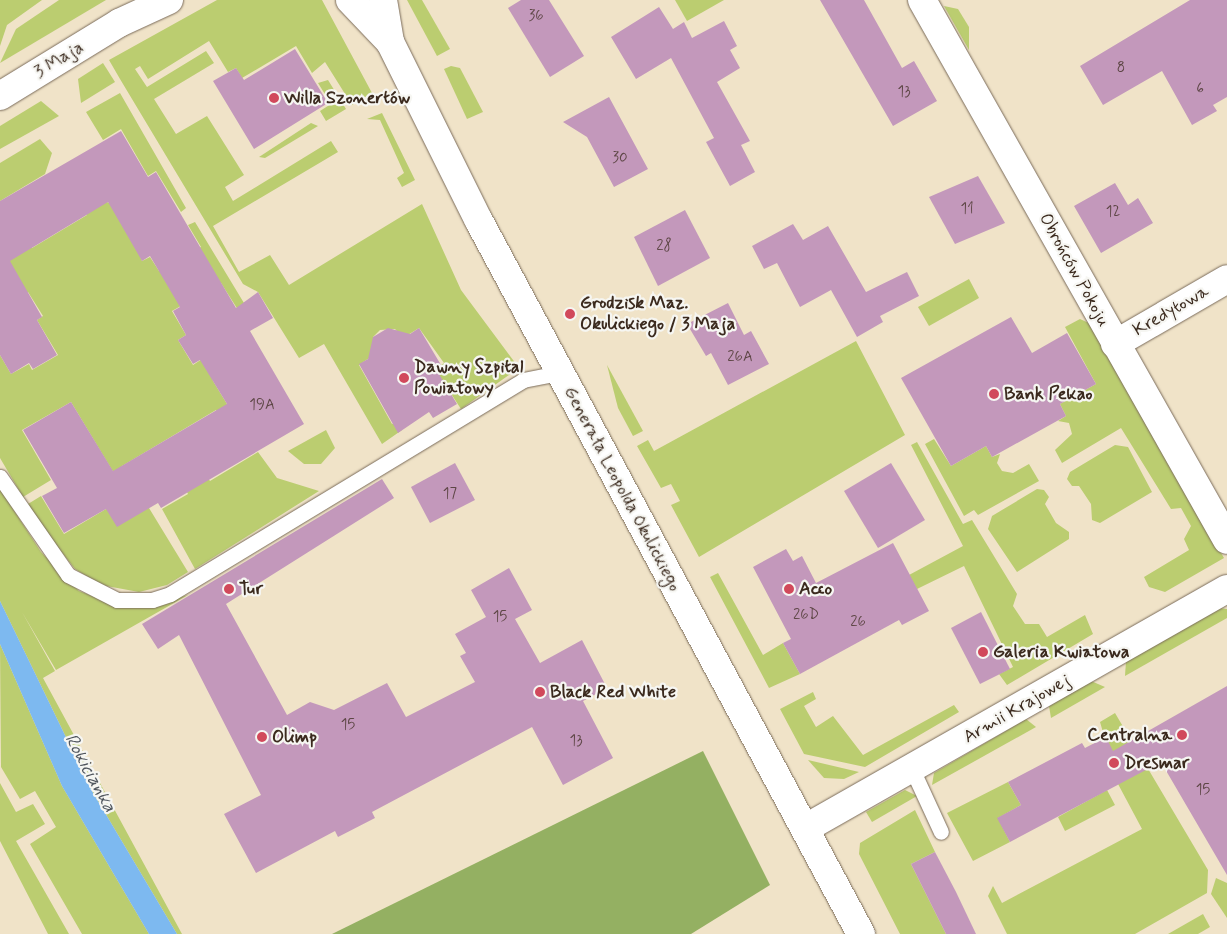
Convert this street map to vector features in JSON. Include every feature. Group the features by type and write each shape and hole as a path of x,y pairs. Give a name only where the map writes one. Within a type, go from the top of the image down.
{"street":[{"name":"3 Maja","path":"119,23 142,0"},
{"name":"3 Maja","path":"0,96 119,23 169,0"},
{"name":"Generała Leopolda Okulickiego","path":"350,0 390,42 559,373 806,828 860,934"},
{"name":"Generała Leopolda Okulickiego","path":"383,0 390,42"},
{"name":"Obrońców Pokoju","path":"922,0 1227,540"},
{"name":"Kredytowa","path":"1115,344 1227,279"},
{"name":"Armii Krajowej","path":"806,828 1227,589"}],"lane":[{"path":"0,477 36,536 68,575 117,600 152,600 178,589 523,380 559,373"},
{"path":"912,769 942,832"}],"green space":[{"path":"0,0 42,0 7,25 0,46"},
{"path":"59,0 106,0 0,63 16,29"},
{"path":"217,0 322,0 372,93 352,105 325,62 312,73 296,46 242,78 236,68 228,72 209,41 148,79 140,66 135,69 147,87 206,51 214,63 154,99 176,134 207,116 244,175 225,187 233,201 331,141 338,152 213,226 239,272 270,255 289,285 422,204 461,290 519,368 461,409 435,369 444,363 419,328 403,338 395,329 380,330 373,337 375,354 359,365 392,424 397,422 402,430 382,444 324,344 299,358 258,292 243,284 120,79 109,60"},
{"path":"407,0 422,0 450,49 437,56"},
{"path":"675,0 724,0 687,21"},
{"path":"944,6 958,9 969,27 969,50"},
{"path":"103,63 115,82 81,103 78,79"},
{"path":"451,66 460,68 483,112 467,119 444,69"},
{"path":"328,80 346,109 326,121 320,111 331,104 318,83"},
{"path":"120,93 186,208 181,212 156,171 148,176 121,129 103,140 86,112"},
{"path":"41,101 59,116 0,149 0,126"},
{"path":"382,113 415,180 402,187 397,178 404,173 380,120 367,119"},
{"path":"311,123 318,126 265,158 259,157"},
{"path":"40,139 52,153 45,174 0,201 0,163"},
{"path":"105,197 108,203 116,198 142,261 150,257 159,271 201,247 188,225 195,222 247,308 240,313 221,283 172,311 186,335 178,340 193,365 208,355 213,381 230,409 220,415 216,410 122,466 115,475 71,402 22,430 51,480 23,497 0,458 0,355 11,374 29,364 32,370 58,355 37,320 43,316 28,292 23,296 3,262 27,240 32,248 87,215 84,209"},
{"path":"969,279 979,298 929,326 918,307"},
{"path":"1080,319 1091,324 1224,558 1165,592 1149,587 1144,577 1189,550 1184,539 1191,526 1181,508 1171,509 1121,428 1062,463 1055,450 1072,434 1069,423 1058,421 1066,416 1060,404 1096,384 1065,327"},
{"path":"856,341 905,435 699,557 671,505 680,501 671,484 661,488 637,446 648,440 654,451"},
{"path":"607,365 643,431 633,436 618,408"},
{"path":"326,430 335,448 321,464 304,464 288,451"},
{"path":"934,439 951,466 986,446 992,457 1000,454 997,463 1002,471 1013,473 1029,464 1039,481 978,515 974,510 964,516 925,444"},
{"path":"917,442 963,524 972,520 1017,594 1013,606 1025,624 1039,624 1047,637 1085,615 1093,634 1007,685 999,674 1013,667 964,566 917,589 909,575 963,546 911,445"},
{"path":"1115,445 1128,447 1152,492 1100,523 1092,520 1091,504 1079,486 1072,486 1067,479 1070,472"},
{"path":"258,452 277,478 319,491 195,569 162,509 188,494 185,488 206,475 210,481"},
{"path":"0,489 41,552 79,591 120,606 155,604 188,595 56,670 22,612 55,671 43,678 182,934 177,934 92,791 0,601"},
{"path":"1037,489 1044,490 1049,497 1045,504 1056,523 1069,532 1069,539 1017,572 988,529 992,516"},
{"path":"41,496 64,534 106,509 149,508 188,572 167,585 139,592 101,585 75,569 45,531 28,504"},
{"path":"718,573 763,655 783,643 800,674 769,688 710,577"},
{"path":"1219,608 1227,609 1227,618 1125,676 1126,661"},
{"path":"0,644 62,786 149,934 82,934 30,844 56,827 35,791 20,799 1,767"},
{"path":"1091,681 1105,687 1051,718 1049,706"},
{"path":"813,692 816,699 804,706 816,727 833,716 863,755 954,705 959,712 865,767 804,754 780,709"},
{"path":"1115,713 1208,870 1207,893 1135,934 1007,934 988,896 993,886 1002,903 1142,829 1118,784 1100,722"},
{"path":"1026,719 1036,727 932,785 934,773"},
{"path":"703,751 770,885 691,934 332,934"},
{"path":"808,760 859,772 844,779 824,778"},
{"path":"1008,782 1021,805 998,818 1010,842 973,861 947,813"},
{"path":"0,783 16,812 33,804 45,824 16,841 69,934 48,934 0,841"},
{"path":"905,790 917,796 872,822 866,812"},
{"path":"1107,790 1115,805 1065,831 1058,817"},
{"path":"915,810 935,852 911,864 946,934 900,934 859,854 860,843"},
{"path":"1216,878 1227,883 1227,918 1211,894"},
{"path":"1203,914 1210,927 1198,934 1168,934"}],"water":[{"path":"0,601 92,791 177,934 149,934 62,786 0,644"}],"building":[{"path":"521,0 549,0 584,56 550,77 508,8"},
{"path":"820,0 864,0 902,68 914,61 937,101 893,126"},
{"path":"1190,0 1227,0 1227,97 1213,105 1217,111 1192,125 1162,71 1103,105 1080,66"},
{"path":"659,7 673,29 684,22 692,38 724,21 737,46 730,50 740,68 717,82 750,141 741,145 755,172 730,186 706,142 714,138 671,58 636,79 611,37"},
{"name":"Willa Szonertów","path":"295,49 328,103 254,149 213,81 236,68 244,80"},
{"path":"609,97 648,169 614,187 587,137 563,122"},
{"path":"121,131 148,177 156,172 236,308 258,292 273,318 250,331 304,424 161,508 158,503 117,527 106,509 64,533 42,496 57,488 23,430 71,402 113,471 227,404 200,360 193,364 178,340 186,335 173,311 180,307 150,256 142,261 108,202 10,261 42,317 37,320 57,355 33,369 29,363 11,374 0,355 0,201"},
{"path":"978,176 1005,223 955,244 929,197"},
{"path":"1115,183 1128,205 1138,198 1153,223 1101,253 1074,206"},
{"path":"685,210 710,258 658,286 634,237"},
{"path":"793,224 803,240 828,226 866,292 907,272 919,296 880,316 883,322 857,337 831,290 800,307 777,263 764,269 752,246"},
{"path":"728,303 744,335 751,331 769,364 728,385 711,353 706,356 687,324"},
{"name":"Bank Pekao","path":"1011,317 1032,353 1067,333 1096,384 1060,404 1066,416 992,457 986,446 951,466 901,378"},
{"name":"Dawny Szpital Powiatowy","path":"388,328 410,334 419,328 441,365 436,369 457,404 433,418 429,412 398,433 359,364 368,359 373,337"},
{"path":"455,463 475,500 430,523 411,487"},
{"path":"891,463 925,520 878,548 844,491"},
{"path":"382,479 394,498 226,604 287,715 310,702 334,710 387,683 406,717 475,682 460,656 466,653 455,634 486,617 471,590 509,568 532,610 515,619 540,663 582,640 607,688 583,701 613,758 563,785 532,727 372,812 375,818 338,837 335,831 256,873 224,814 261,795 179,635 158,649 142,624"},
{"path":"893,543 929,611 902,625 899,620 800,674 783,643 791,639 753,567 786,549 793,561 802,556 816,583"},
{"path":"981,612 1010,669 980,684 951,628"},
{"path":"1227,686 1227,875 1161,762 1010,842 997,818 1021,805 1008,782 1082,743 1085,748 1106,737 1113,751"},
{"path":"935,852 976,934 946,934 911,864"}],"place":[{"name":"Willa Szonertów","path":"274,98"},
{"name":"Grodzisk Maz. Okulickiego / 3 Maja","path":"570,314"},
{"name":"Dawny Szpital Powiatowy","path":"404,378"},
{"name":"Bank Pekao","path":"994,394"},
{"name":"Tur","path":"229,589"},
{"name":"Acco","path":"789,589"},
{"name":"Galeria Kwiatowa","path":"983,652"},
{"name":"Black Red White","path":"540,692"},
{"name":"Centralna","path":"1182,735"},
{"name":"Olimp","path":"262,737"},
{"name":"Dresmar","path":"1114,763"}],"water label":[{"name":"Rokicianka","path":"90,773"}]}
